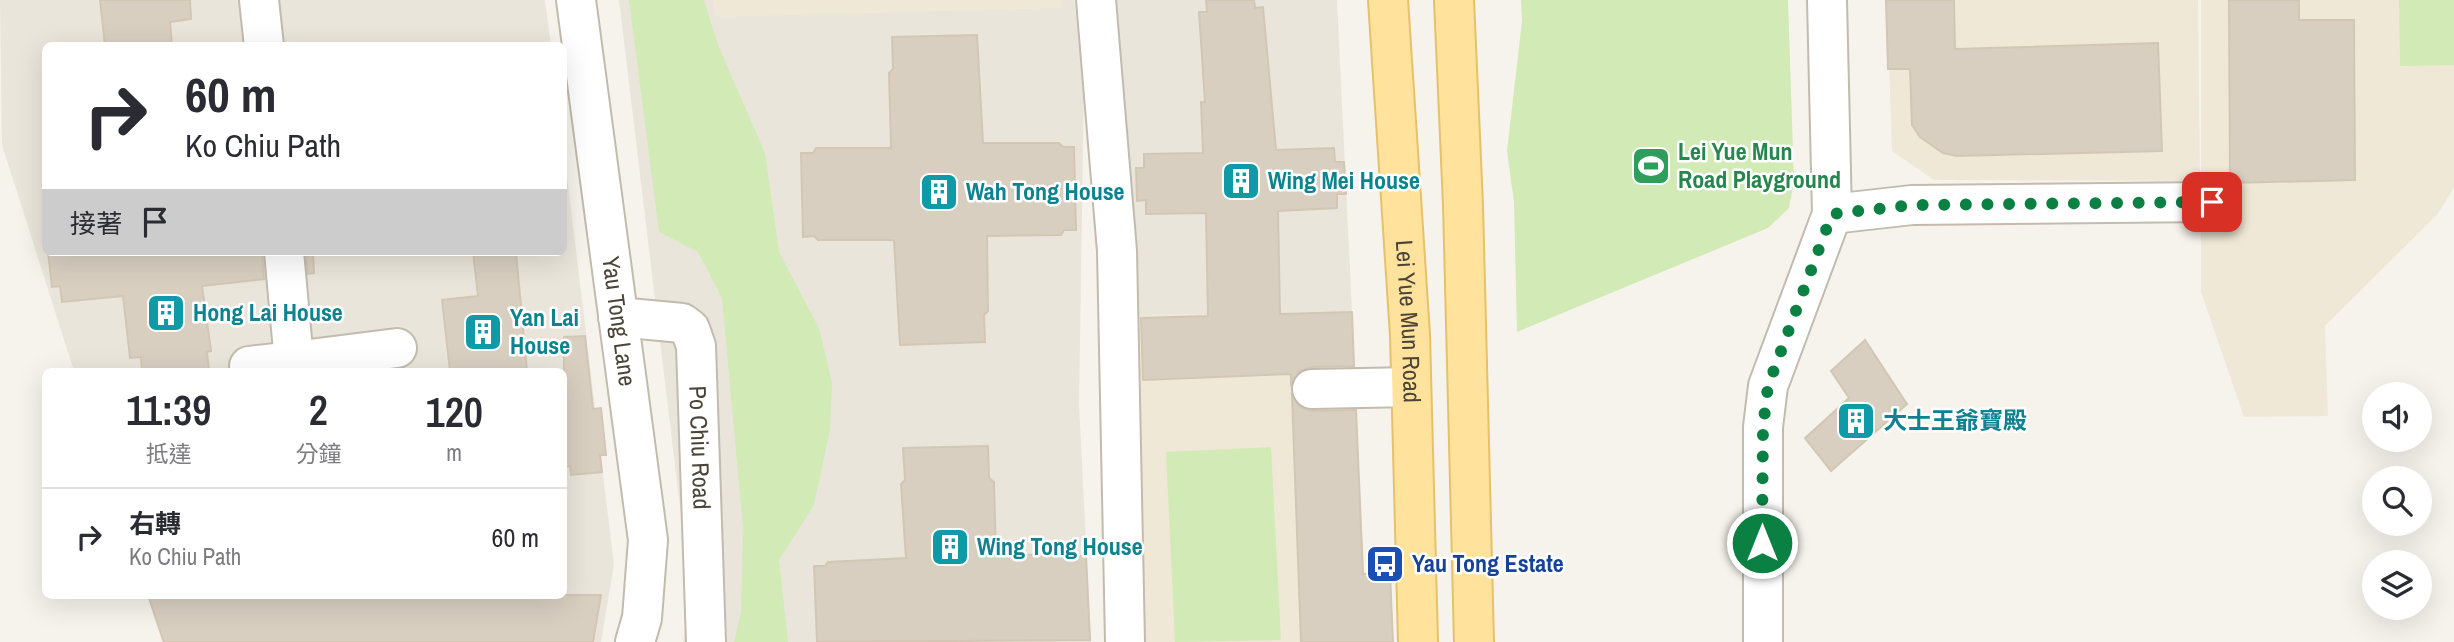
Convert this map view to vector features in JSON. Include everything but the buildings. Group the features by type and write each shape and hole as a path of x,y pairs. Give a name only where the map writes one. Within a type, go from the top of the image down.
{"main road":[{"name":"Lei Yue Mun Road","path":"1388,0 1411,387 1418,642"},
{"path":"1454,0 1463,205 1474,642"}],"street":[{"path":"259,0 264,42"},
{"name":"Yau Tong Lane","path":"576,0 574,72 618,317 648,540 642,618 635,642"},
{"path":"1096,0 1117,251 1125,642"},
{"path":"1763,642 1763,427 1768,386 1832,214 1827,0"},
{"path":"1832,214 1912,205 2212,202"},
{"path":"284,256 293,361"},
{"name":"Po Chiu Road","path":"618,317 682,323 690,329 696,346 706,642"},
{"path":"249,366 397,348"},
{"path":"1312,388 1411,387"}],"shaded area":[{"path":"0,0 545,0 551,42 42,42 42,256 567,256 567,176 614,565 601,642 162,642 148,599 567,599 567,368 73,368 2,145"},
{"path":"619,0 1074,0 1084,83 1079,404 1091,642 683,642 690,590"},
{"path":"713,0 1061,0 1062,8 716,17"},
{"path":"1116,0 1337,0 1352,312 1137,315"},
{"path":"1887,0 2198,0 2200,181 1934,180 1892,151"},
{"path":"2201,0 2454,0 2454,188 2437,215 2325,326 2328,416 2244,417 2201,292"},
{"path":"1352,312 1367,642 1141,642 1137,315"}],"green space":[{"path":"629,0 704,0 718,45 765,153 779,252 819,328 832,383 830,429 814,505 779,560 788,642 734,642 741,612 743,528 722,298 698,252 659,232"},
{"name":"Lei Yue Mun Road Playground","path":"1521,0 1788,0 1794,182 1789,208 1768,228 1517,332 1514,202 1507,151 1522,21"},
{"path":"2399,0 2454,0 2454,65 2400,66"},
{"path":"1271,447 1281,640 1175,642 1166,452"}],"place":[{"name":"Lei Yue Mun Road Playground","path":"1651,166"},
{"name":"Wing Mei House","path":"1241,181"},
{"name":"Wah Tong House","path":"939,192"},
{"name":"Hong Lai House","path":"166,313"},
{"name":"Yan Lai House","path":"483,332"},
{"name":"大士王爺寶殿","path":"1856,421"},
{"name":"Wing Tong House","path":"950,547"},
{"name":"Yau Tong Estate","path":"1385,564"}],"route":[{"path":"1762,543 1763,427 1768,386 1832,214 1912,205 2212,202"}]}
